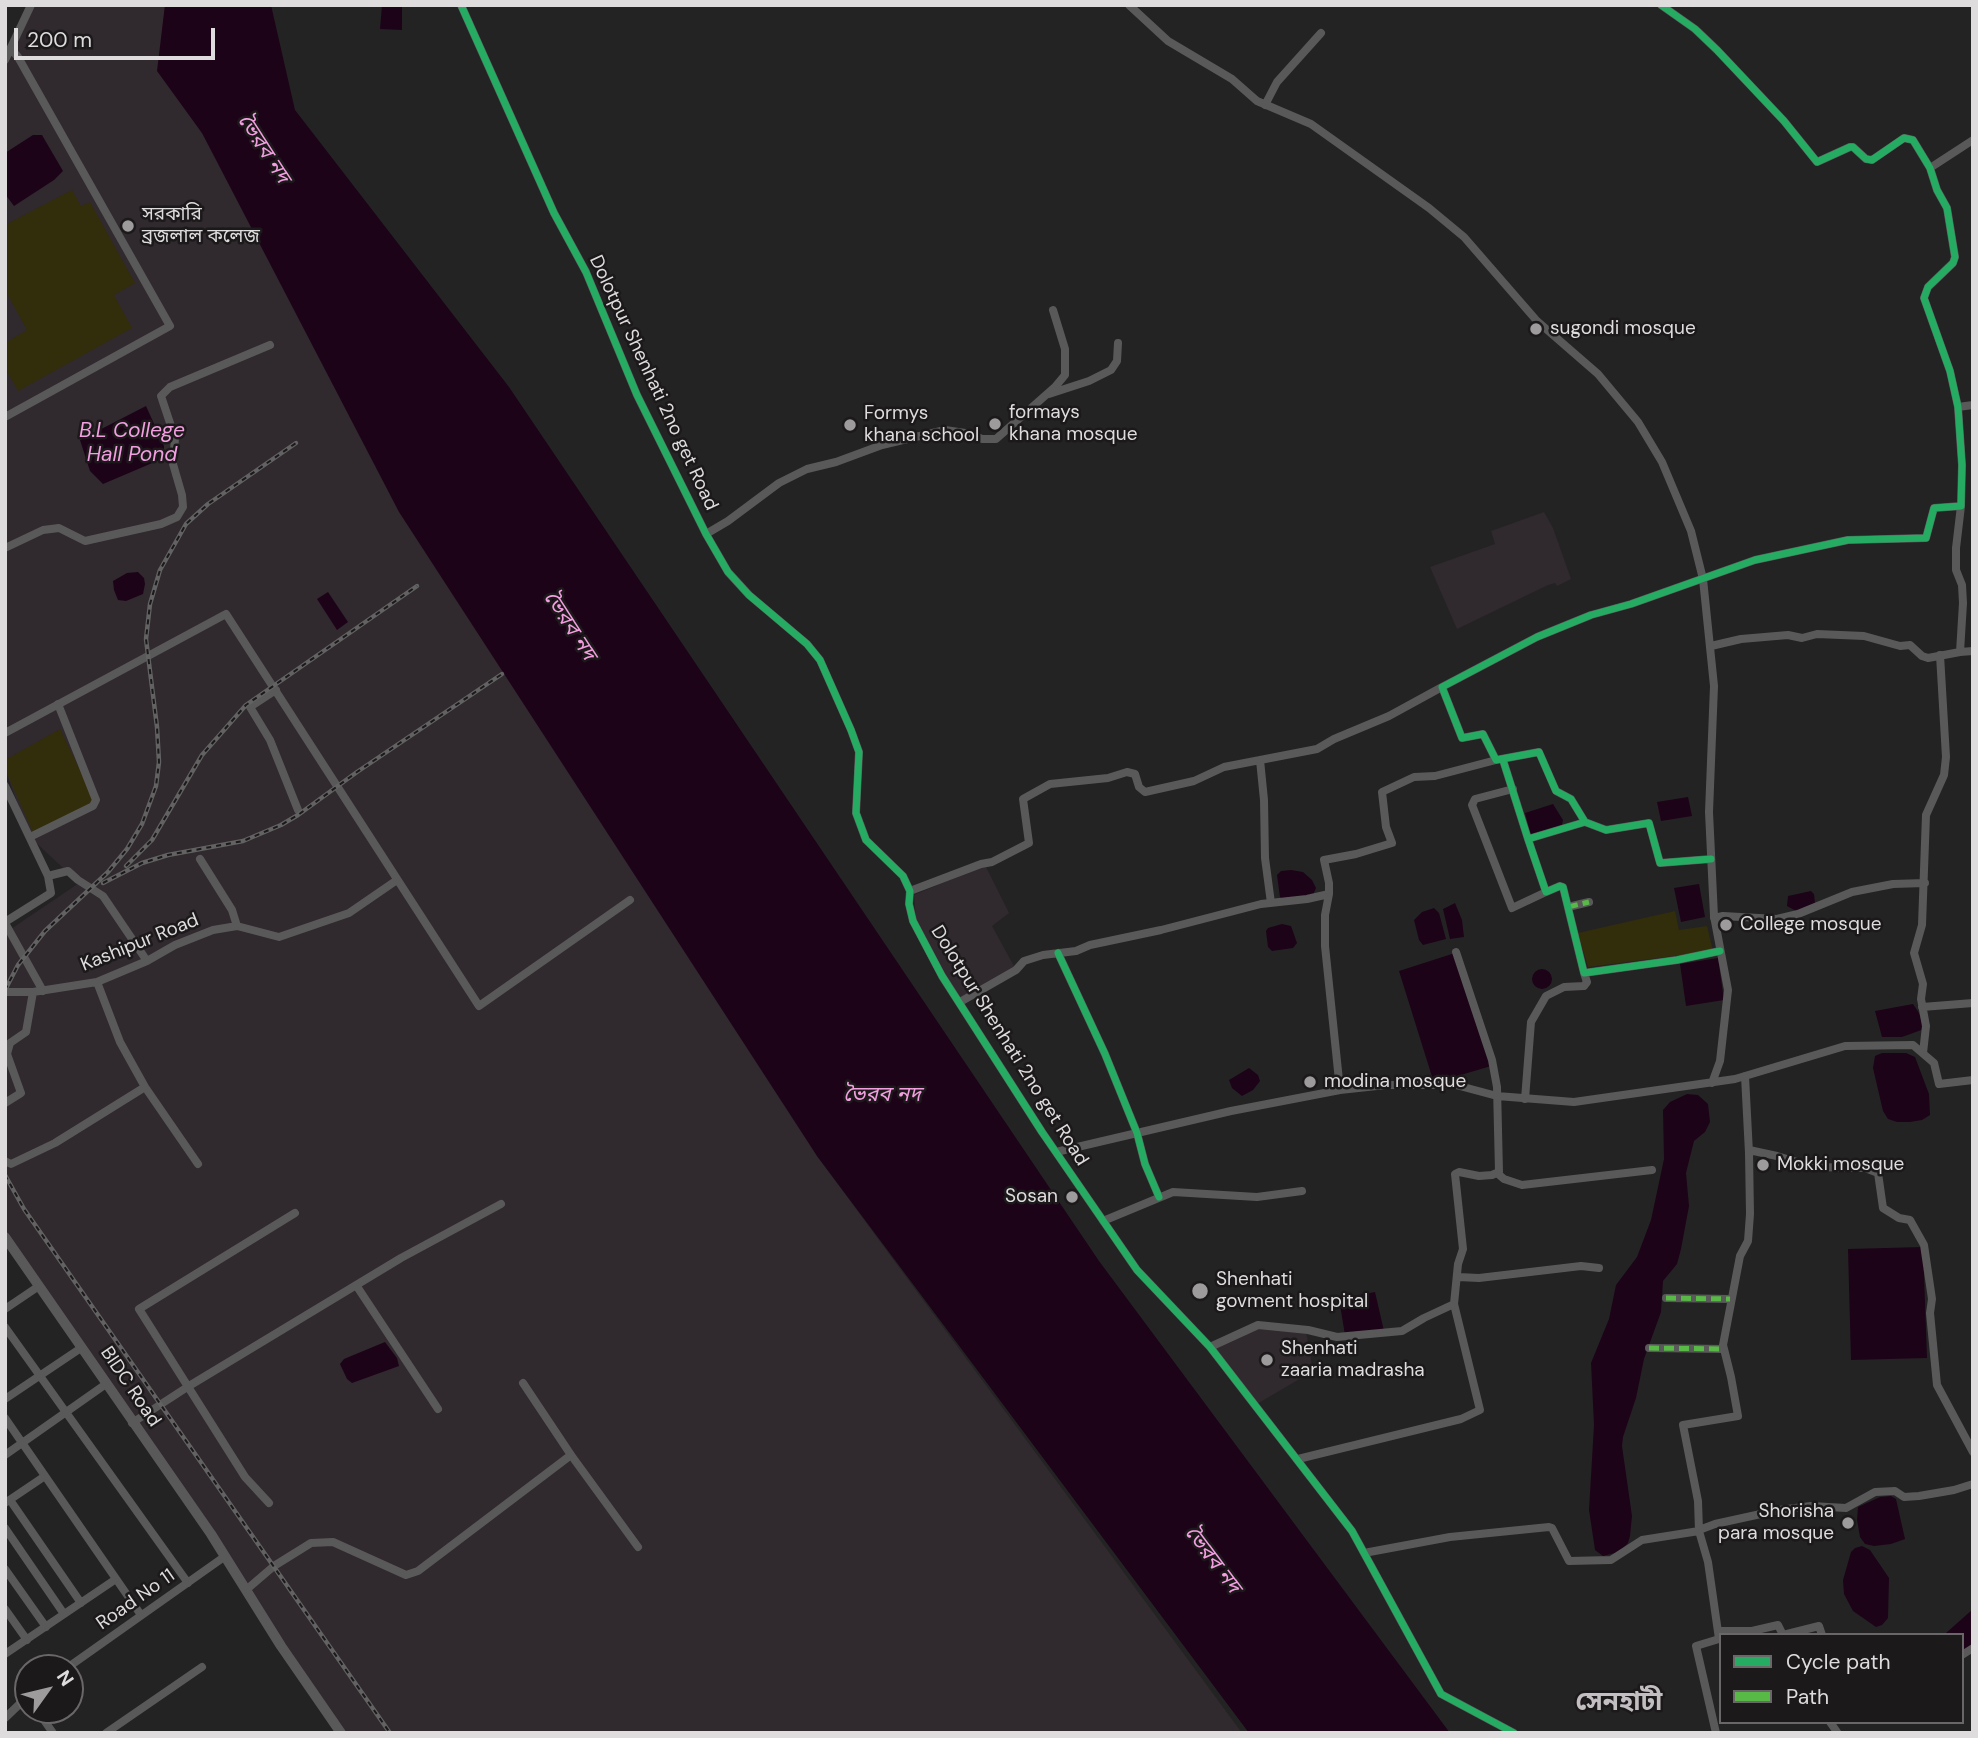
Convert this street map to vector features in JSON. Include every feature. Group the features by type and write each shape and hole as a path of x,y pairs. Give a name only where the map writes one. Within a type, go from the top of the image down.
{"main road":[{"name":"BIDC Road","path":"5,1237 36,1288"},
{"name":"BIDC Road","path":"5,1249 79,1349 207,1539 224,1557"},
{"name":"BIDC Road","path":"104,1385 211,1535 281,1646 341,1733"}],"street":[{"path":"5,60 32,5"},
{"name":"Dolotpur Shenhati 2no get Road","path":"461,5 554,213 586,272 637,395 706,534 735,580 807,643 820,660 859,752 856,813 866,840 903,876 910,891 909,904 913,921 942,976 1056,1152 1138,1270 1210,1347 1352,1531 1441,1694 1514,1733"},
{"path":"1129,5 1168,41 1232,79 1258,101 1311,124 1429,208 1464,237 1537,321 1598,374 1637,422 1662,462 1691,531 1703,579 1711,646 1714,686 1709,812 1711,859 1714,918 1728,990 1720,1060 1712,1083"},
{"path":"1661,5 1695,29 1717,50 1784,121 1817,162 1850,147 1866,159 1872,160 1895,143 1909,138 1930,167 1937,190 1947,208 1955,257 1953,263 1928,287 1924,298 1950,371 1958,407 1962,465 1956,570 1962,585 1963,603 1960,652"},
{"path":"1265,105 1277,82 1321,33"},
{"path":"5,417 170,326 11,49"},
{"path":"1930,167 1973,140"},
{"path":"706,534 779,483 807,469 945,430 972,434 982,439 996,439 1046,395 1065,374 1065,349 1053,310"},
{"path":"1046,395 1077,386 1111,370 1117,361 1118,343"},
{"path":"5,548 43,530 59,528 85,541 162,524 177,517 183,507 183,495 173,464 175,438 161,396 170,387 197,374 270,345"},
{"path":"1958,407 1973,405"},
{"path":"910,891 992,862 1029,843 1023,799 1050,784 1108,778 1127,772 1135,775 1139,787 1145,792 1194,781 1224,767 1317,749 1389,716 1537,637 1591,615 1632,604 1755,560 1837,542 1899,537 1926,538 1934,508 1961,506"},
{"path":"5,733 226,614 479,1006 630,900"},
{"path":"1711,646 1741,639 1788,635 1802,638 1817,634 1864,636 1900,646 1910,645 1928,658 1973,651"},
{"path":"1923,1053 1926,1026 1921,999 1923,984 1914,953 1922,925 1926,815 1944,775 1946,757 1940,655"},
{"path":"1443,687 1461,735 1464,738 1483,734 1500,760 1513,789 1546,892"},
{"path":"276,690 250,707 270,740 298,810"},
{"path":"30,837 93,806 96,800 58,704"},
{"path":"1340,1090 1325,946 1329,883 1324,860 1392,844 1386,827 1382,792 1414,778 1435,776 1519,754 1539,752 1556,791 1571,799 1585,822"},
{"path":"1260,760 1265,858 1271,903"},
{"path":"5,786 48,876 51,893 5,923 43,991"},
{"path":"1513,789 1475,799 1472,805 1476,816 1513,909 1561,886 1587,982 1584,986 1553,990 1546,996 1531,1022 1525,1099"},
{"path":"1528,839 1585,822 1606,830 1649,823 1660,863 1711,859"},
{"path":"200,859 232,910 237,926"},
{"path":"48,876 68,871 103,896 147,961"},
{"name":"Kashipur Road","path":"5,992 43,991 97,982 213,930 237,926 279,937 349,913 397,880"},
{"path":"1714,918 1723,916 1777,919 1798,914 1853,892 1893,884 1925,883"},
{"path":"960,1002 1016,970 1024,961 1043,955 1076,951 1090,945 1271,903 1329,894"},
{"path":"1568,907 1589,901"},
{"path":"1584,973 1720,951"},
{"path":"1456,952 1492,1060 1500,1158 1497,1173"},
{"path":"1058,953 1105,1054 1159,1197"},
{"path":"97,982 120,1041 145,1087 198,1164"},
{"path":"5,1103 21,1093 6,1054 10,1043 26,1032 33,992"},
{"path":"1922,1007 1973,1003"},
{"path":"1056,1152 1231,1111 1340,1090 1386,1085 1456,1085 1497,1096 1573,1102 1712,1083 1745,1076 1845,1046 1913,1045 1934,1063 1938,1084 1973,1080"},
{"path":"1716,1733 1696,1646 1719,1639 1683,1425 1738,1416 1724,1349 1730,1299 1740,1256 1748,1241 1749,1150 1745,1076"},
{"path":"5,1161 11,1164 54,1143 145,1087"},
{"path":"1749,1150 1814,1167 1865,1168 1878,1173 1883,1208 1899,1218 1910,1220 1924,1245 1932,1299 1930,1313 1937,1385 1973,1452"},
{"path":"1497,1173 1504,1179 1522,1185 1652,1170"},
{"path":"1298,1459 1461,1419 1480,1410 1454,1304 1463,1249 1455,1173 1479,1176 1497,1173"},
{"path":"1103,1220 1173,1192 1257,1197 1302,1191"},
{"path":"132,1423 401,1258 501,1204"},
{"path":"269,1503 244,1477 139,1309 295,1213"},
{"path":"1458,1277 1479,1278 1581,1266 1599,1268"},
{"path":"356,1285 438,1409"},
{"path":"5,1308 36,1288"},
{"path":"1666,1298 1730,1299"},
{"path":"1210,1347 1258,1325 1308,1330 1337,1337 1402,1332 1454,1304"},
{"path":"5,1327 188,1583"},
{"path":"1649,1348 1724,1349"},
{"path":"5,1399 79,1349"},
{"path":"523,1383 638,1547"},
{"path":"5,1455 104,1385"},
{"path":"5,1418 141,1615"},
{"path":"246,1590 274,1566 311,1543 333,1542 406,1574 418,1571 571,1455"},
{"path":"45,1476 8,1501 81,1603"},
{"path":"1364,1553 1450,1537 1549,1527 1569,1561 1611,1560 1642,1540 1699,1531 1714,1524 1779,1510 1811,1506 1846,1508 1875,1492 1895,1491 1904,1497 1919,1496 1973,1484"},
{"path":"5,1528 64,1614"},
{"name":"Road No 11","path":"84,1656 224,1557"},
{"path":"5,1569 46,1627"},
{"path":"6,1653 116,1579"},
{"path":"5,1609 27,1640"},
{"path":"1718,1631 1752,1631 1777,1625 1782,1633"},
{"path":"1788,1633 1819,1626 1821,1633"},
{"path":"106,1733 119,1729 202,1668"}],"shaded area":[{"path":"31,5 165,5 158,71 202,133 817,1156 1242,1733 346,1733 5,1237 5,933 79,883 30,837 5,769 5,60"},
{"path":"72,190 81,206 90,202 135,283 114,295 132,328 18,391 5,368 5,343 27,330 5,290 5,225"},
{"path":"1544,512 1553,528 1571,579 1557,586 1555,583 1548,585 1457,629 1430,567 1495,544 1491,531"},
{"path":"60,729 92,800 87,806 33,832 5,769 5,760"},
{"path":"985,865 1009,913 992,926 1015,968 961,1001 928,947 916,921 914,895"},
{"path":"1675,911 1679,930 1707,926 1713,951 1588,967 1578,933"},
{"name":"Shenhati zaaria madrasha","path":"1255,1327 1306,1331 1313,1371 1257,1404 1214,1348"}],"water":[{"name":"ভৈরব নদ","path":"165,5 271,5 295,110 509,387 1099,1261 1450,1733 1249,1733 817,1156 399,512 202,133 157,71"},
{"path":"382,5 402,5 402,30 380,29"},
{"path":"33,135 42,135 63,171 14,206 5,194 5,153"},
{"name":"B.L College Hall Pond","path":"146,406 164,446 164,458 103,484 90,471 80,440"},
{"path":"138,572 144,578 143,594 126,601 118,600 113,581 127,573"},
{"path":"328,592 348,622 337,630 317,599"},
{"path":"1688,797 1692,816 1661,821 1657,802"},
{"path":"1553,804 1563,820 1562,825 1531,835 1525,813"},
{"path":"1281,871 1303,872 1312,880 1316,888 1313,895 1282,899 1280,897 1277,875"},
{"path":"1699,884 1705,917 1681,922 1674,888"},
{"path":"1811,891 1815,903 1798,912 1787,906 1788,896"},
{"path":"1455,903 1462,920 1464,937 1450,939 1443,909"},
{"path":"1434,908 1439,913 1446,939 1423,945 1414,920 1422,912"},
{"path":"1282,924 1291,926 1297,943 1293,948 1272,951 1268,947 1266,931"},
{"path":"1455,953 1491,1066 1434,1083 1399,971"},
{"path":"1718,958 1724,1000 1686,1006 1680,964"},
{"path":"1542,969 1549,972 1552,979 1549,986 1542,989 1535,986 1532,979 1535,972"},
{"path":"1913,1004 1924,1029 1902,1037 1882,1037 1875,1011"},
{"path":"1882,1053 1906,1053 1915,1057 1929,1094 1930,1115 1910,1122 1888,1119 1883,1111 1873,1068 1875,1056"},
{"path":"1249,1068 1258,1075 1260,1081 1253,1090 1242,1096 1232,1088 1229,1080"},
{"path":"1687,1094 1698,1095 1708,1104 1710,1122 1705,1132 1694,1141 1686,1173 1689,1206 1681,1249 1677,1264 1663,1281 1661,1312 1644,1359 1636,1398 1623,1437 1632,1516 1630,1536 1628,1543 1619,1552 1603,1556 1595,1550 1589,1510 1594,1425 1591,1363 1609,1319 1616,1285 1637,1257 1651,1220 1664,1159 1663,1110 1670,1102"},
{"path":"1923,1247 1927,1358 1851,1360 1848,1249"},
{"path":"1375,1292 1384,1331 1345,1335 1339,1299"},
{"path":"385,1342 397,1358 399,1366 352,1383 347,1379 340,1364 344,1359"},
{"path":"1891,1496 1896,1499 1905,1539 1891,1544 1865,1544 1860,1537 1858,1507 1880,1497"},
{"path":"1862,1546 1870,1550 1889,1578 1888,1618 1876,1627 1853,1611 1844,1594 1843,1580 1851,1552"},
{"path":"1973,1609 1973,1645 1964,1652 1964,1633 1946,1633"}],"railway":[{"path":"5,990 18,965 45,931 108,872 127,849 142,824 156,786 159,762 146,639 150,604 160,570 186,524 208,504 296,443"},
{"path":"126,866 152,840 202,755 246,705 417,586"},
{"path":"103,883 142,863 168,855 243,841 281,825 502,674"},
{"path":"5,1175 24,1209 390,1733"}],"marked path":[{"path":"1568,907 1589,902"},
{"path":"1666,1298 1730,1299"},
{"path":"1649,1348 1724,1349"}],"cycle path":[{"path":"461,5 554,213 586,272 637,395 706,534 728,572 749,595 807,644 820,660 859,752 856,813 866,840 903,876 910,891 909,904 913,921 942,976 1042,1132 1137,1270 1210,1347 1352,1531 1441,1694 1514,1733"},
{"path":"1661,5 1695,29 1717,50 1784,121 1817,162 1850,147 1866,159 1872,160 1904,138 1913,140 1930,168 1937,190 1947,208 1955,257 1953,263 1928,287 1924,298 1950,371 1958,407 1962,465 1961,506 1934,508 1926,538 1848,540 1755,560 1631,604 1591,615 1537,637 1442,687 1462,738 1483,734 1496,760 1539,752 1556,791 1571,799 1585,822 1606,830 1649,823 1660,863 1711,859"},
{"path":"1503,760 1528,839 1585,822"},
{"path":"1528,839 1546,892 1563,887 1584,973 1720,951"},
{"path":"1058,953 1105,1054 1159,1197"}],"place":[{"name":"সরকারি ব্রজলাল কলেজ","path":"128,226"},
{"name":"sugondi mosque","path":"1536,329"},
{"name":"formays khana mosque","path":"995,424"},
{"name":"Formys khana school","path":"850,425"},
{"name":"College mosque","path":"1726,925"},
{"name":"modina mosque","path":"1310,1082"},
{"name":"Mokki mosque","path":"1763,1165"},
{"name":"Sosan","path":"1072,1197"},
{"name":"Shenhati govment hospital","path":"1200,1291"},
{"name":"Shenhati zaaria madrasha","path":"1267,1360"},
{"name":"Shorisha para mosque","path":"1848,1523"}],"district":[{"name":"সেনহাটী","path":"1619,1703"}]}
